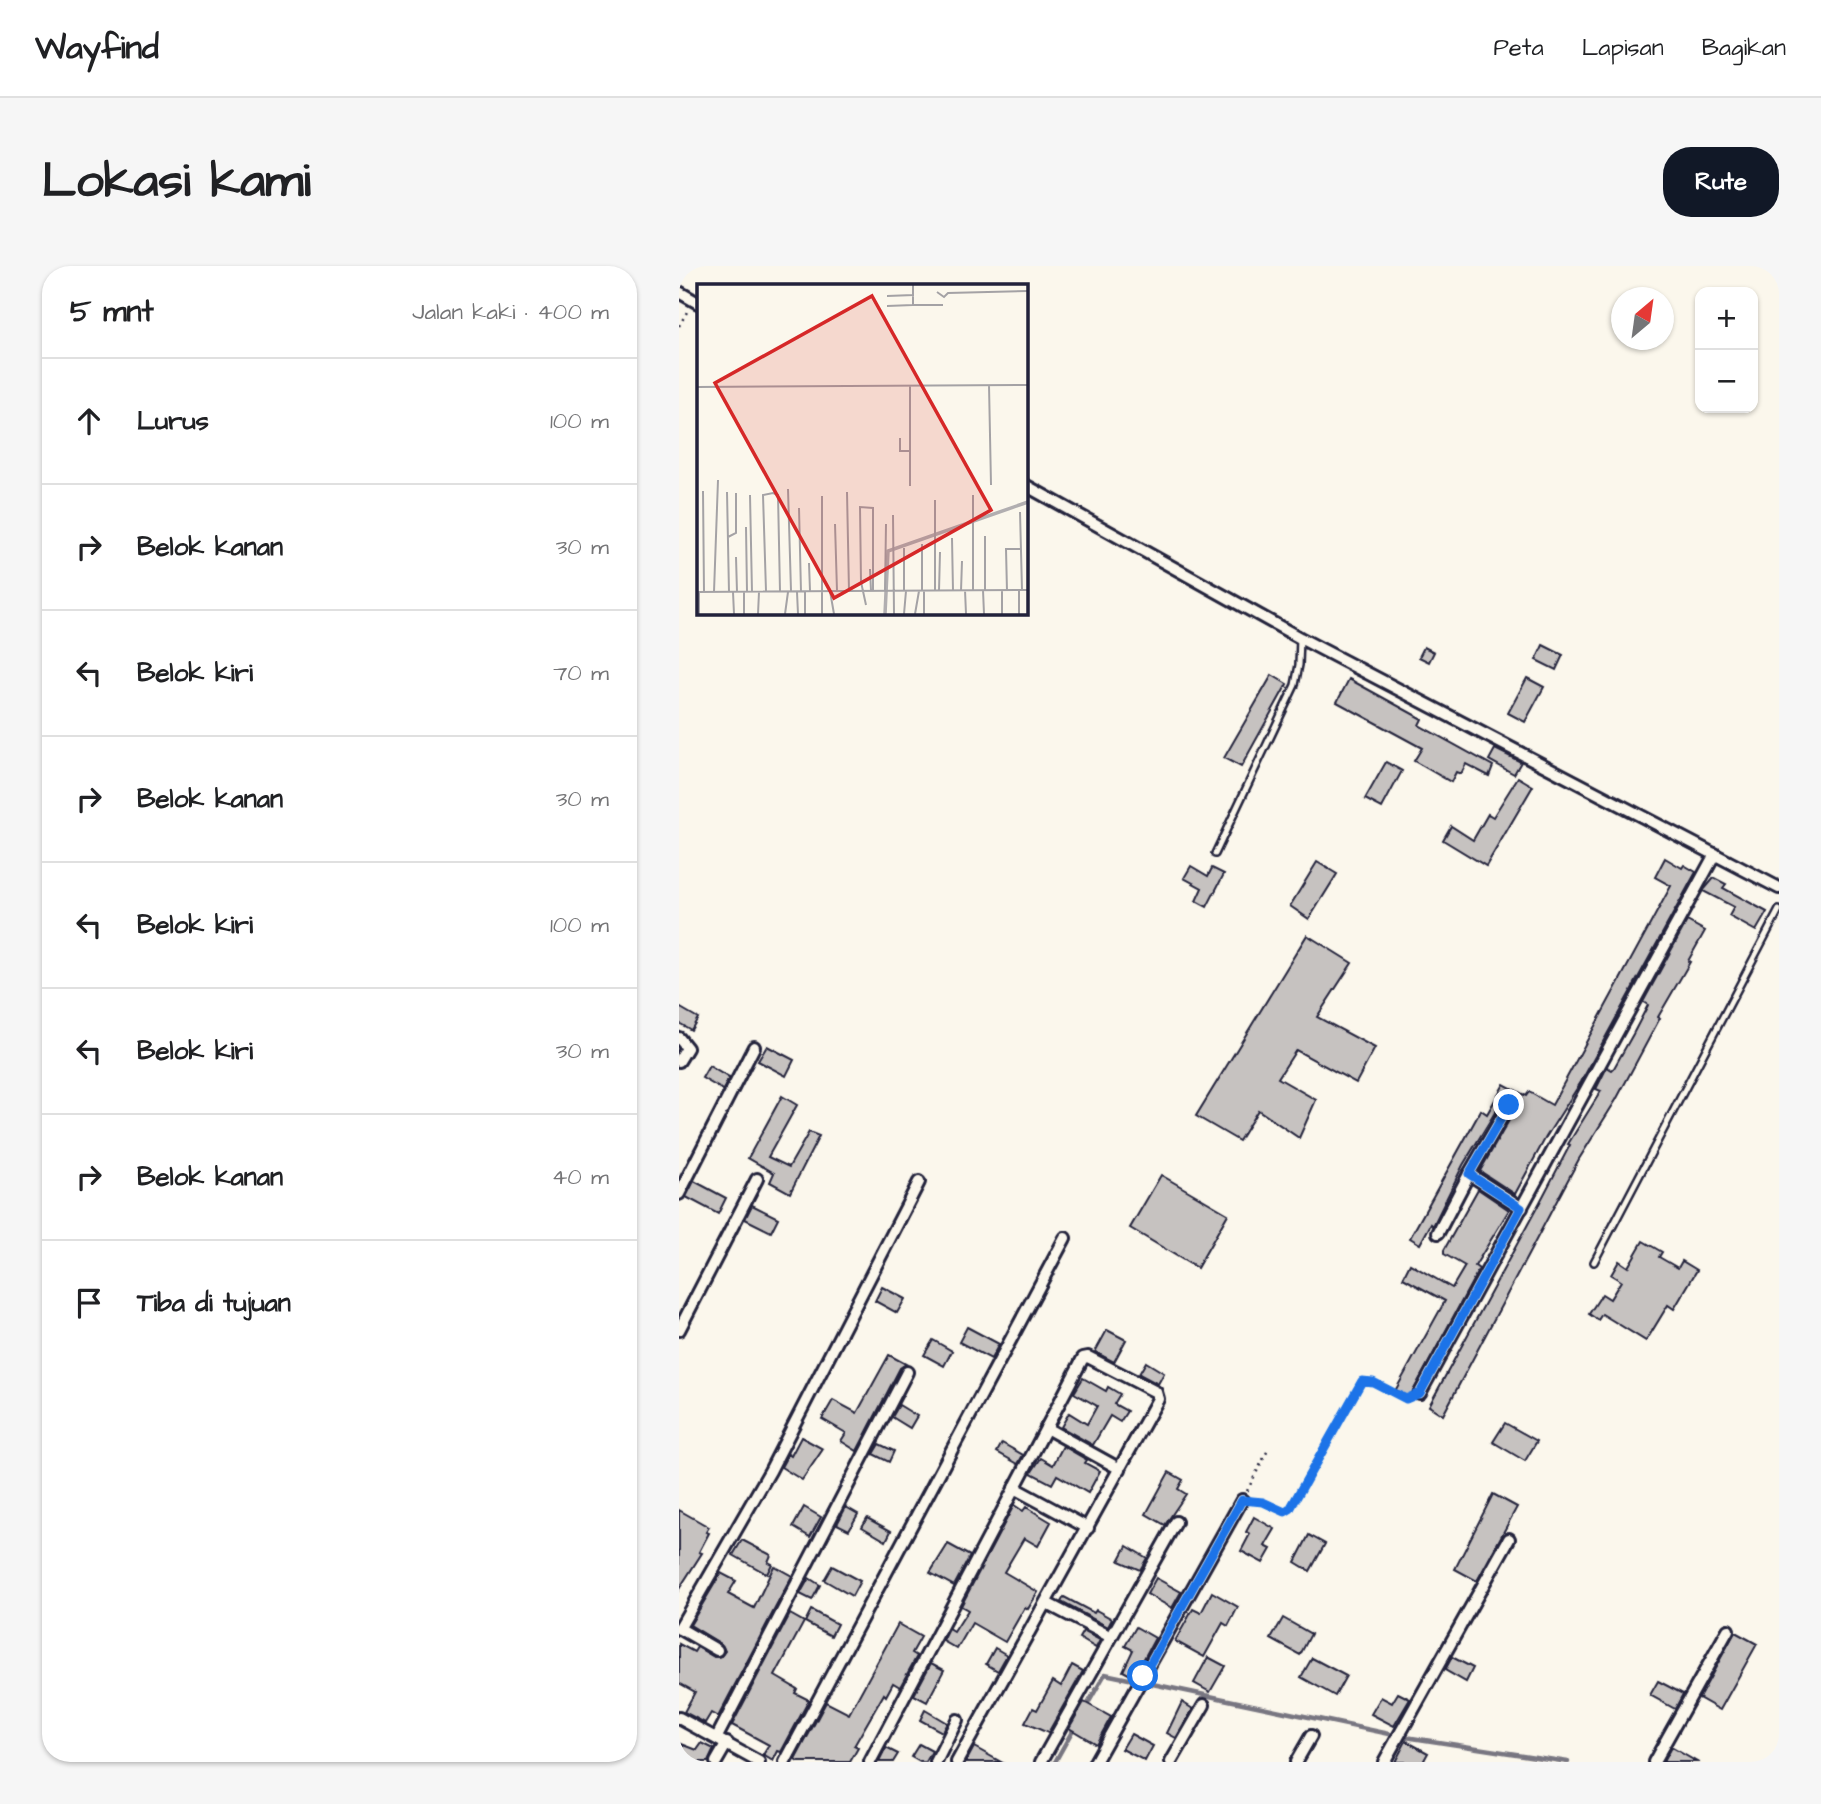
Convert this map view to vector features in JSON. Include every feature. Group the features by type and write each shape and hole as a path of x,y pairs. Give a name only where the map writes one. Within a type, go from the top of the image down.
{"street":[{"path":"679,292 696,302"},
{"path":"1027,486 1300,638 1779,888"},
{"path":"1420,1393 1715,855"},
{"path":"679,1038 687,1048 679,1061"},
{"path":"679,1194 754,1047"},
{"path":"1438,1233 1509,1105"},
{"path":"1469,1174 1521,1208"},
{"path":"679,1330 757,1179"},
{"path":"717,1650 679,1628 770,1471 919,1182"},
{"path":"785,1762 1065,1238"},
{"path":"870,1762 1085,1357 1156,1392 1158,1399 957,1762"},
{"path":"716,1762 722,1740 907,1372"},
{"path":"1046,1428 1119,1469"},
{"path":"1014,1488 1088,1528"},
{"path":"1095,1762 1242,1500"},
{"path":"1041,1762 1176,1522"},
{"path":"1384,1762 1509,1539"},
{"path":"1046,1603 1111,1637"},
{"path":"1654,1762 1728,1630"},
{"path":"1171,1762 1204,1705"},
{"path":"679,1718 759,1762"},
{"path":"936,1762 957,1720"},
{"path":"1296,1762 1311,1736"}],"lane":[{"path":"1215,854 1295,685 1300,638"},
{"path":"1594,1262 1779,910"}],"path":[{"path":"679,326 696,302"},
{"path":"1269,1448 1242,1500 1263,1502 1285,1512 1290,1509 1362,1381 1373,1382 1406,1399 1420,1393"}],"building":[{"path":"1543,645 1563,655 1556,670 1536,660"},
{"path":"1424,647 1434,652 1429,662 1419,657"},
{"path":"1272,675 1287,684 1241,767 1224,758"},
{"path":"1527,678 1544,687 1525,722 1508,713"},
{"path":"1349,679 1422,719 1419,725 1493,766 1489,776 1466,764 1461,774 1456,772 1451,782 1414,761 1422,748 1337,702"},
{"path":"1495,749 1521,762 1514,774 1489,760"},
{"path":"1386,762 1402,771 1382,808 1365,799"},
{"path":"1518,777 1533,786 1486,866 1443,840 1451,826 1473,840 1488,814 1493,817"},
{"path":"1665,858 1682,868 1684,865 1696,872 1581,1082 1546,1137 1515,1194 1480,1171 1516,1108 1515,1101 1508,1097 1502,1101 1463,1165 1433,1226 1431,1224 1420,1244 1410,1238 1481,1110 1487,1114 1504,1084 1526,1096 1529,1092 1552,1105 1671,886 1655,877"},
{"path":"1317,862 1337,874 1309,919 1290,906"},
{"path":"1191,866 1208,876 1212,868 1224,874 1207,907 1196,901 1202,888 1184,878"},
{"path":"1714,878 1726,884 1723,888 1767,912 1756,931 1729,916 1734,907 1703,891"},
{"path":"1687,921 1705,931 1688,961 1690,962 1658,1017 1660,1018 1616,1100 1579,1159 1443,1415 1429,1406 1540,1202 1570,1145 1568,1144 1601,1091 1596,1089 1607,1067 1612,1070 1614,1068 1633,1034 1648,1005 1643,1002"},
{"path":"1307,935 1352,963 1317,1017 1375,1048 1356,1083 1296,1050 1278,1078 1316,1100 1299,1138 1258,1110 1239,1141 1196,1116"},
{"path":"679,1007 698,1018 691,1030 679,1023"},
{"path":"767,1046 794,1060 786,1076 758,1061"},
{"path":"709,1066 729,1078 723,1090 702,1078"},
{"path":"782,1096 797,1105 768,1157 789,1167 809,1132 819,1136 790,1193 770,1182 774,1173 748,1158"},
{"path":"1161,1175 1228,1214 1197,1268 1130,1228"},
{"path":"694,1181 726,1198 718,1214 686,1197"},
{"path":"1478,1189 1509,1210 1475,1266 1479,1269 1409,1399 1395,1391 1445,1301 1403,1278 1410,1264 1452,1288 1465,1266 1444,1254 1444,1250"},
{"path":"752,1205 778,1218 771,1232 745,1219"},
{"path":"1643,1241 1662,1252 1659,1257 1678,1268 1682,1261 1697,1270 1674,1309 1668,1305 1646,1341 1602,1314 1598,1320 1589,1314 1602,1294 1610,1299 1621,1281 1611,1275 1619,1261 1628,1267"},
{"path":"882,1287 905,1299 897,1313 875,1301"},
{"path":"967,1327 999,1344 991,1359 959,1342"},
{"path":"1107,1330 1126,1340 1114,1362 1095,1352"},
{"path":"933,1340 952,1351 944,1366 924,1355"},
{"path":"889,1355 906,1364 900,1368 857,1451 841,1441 846,1433 822,1419 833,1400 857,1413"},
{"path":"1146,1362 1164,1373 1158,1384 1139,1374"},
{"path":"1083,1378 1106,1391 1108,1387 1120,1394 1114,1404 1127,1411 1120,1422 1110,1416 1093,1445 1061,1427 1069,1413 1087,1424 1097,1406 1074,1393"},
{"path":"899,1405 917,1416 910,1428 892,1417"},
{"path":"1505,1423 1537,1441 1525,1461 1493,1442"},
{"path":"801,1437 823,1449 802,1480 781,1467 788,1454 791,1456"},
{"path":"1002,1443 1023,1455 1018,1464 997,1452"},
{"path":"879,1444 894,1451 889,1462 873,1454"},
{"path":"1063,1446 1100,1471 1088,1493 1057,1475 1052,1484 1031,1473 1041,1458 1053,1465"},
{"path":"1169,1472 1183,1480 1178,1489 1186,1494 1165,1525 1146,1514"},
{"path":"1493,1494 1517,1507 1477,1581 1455,1569"},
{"path":"1014,1505 1023,1511 1026,1507 1051,1522 1038,1546 1024,1538 1004,1572 1038,1592 1028,1609 1025,1607 1005,1642 972,1623 957,1649 943,1641 949,1629 954,1632 968,1610 961,1606"},
{"path":"804,1507 821,1517 810,1537 793,1527"},
{"path":"846,1507 858,1514 849,1530 837,1524"},
{"path":"679,1510 709,1527 706,1532 709,1533 699,1552 702,1553 679,1589"},
{"path":"1254,1517 1275,1529 1265,1546 1271,1549 1263,1563 1241,1551 1250,1534 1246,1532"},
{"path":"867,1518 891,1531 886,1541 862,1527"},
{"path":"1309,1535 1325,1544 1310,1571 1295,1562"},
{"path":"742,1540 771,1555 768,1562 772,1564 767,1574 733,1555"},
{"path":"948,1544 970,1556 954,1586 930,1573"},
{"path":"1127,1546 1147,1558 1140,1570 1119,1561"},
{"path":"774,1566 792,1576 718,1717 711,1713 705,1723 684,1712 695,1692 679,1683 679,1644 694,1652 697,1647 714,1657 721,1656 725,1651 721,1644 690,1625 721,1573 736,1581 728,1594 754,1608"},
{"path":"832,1566 860,1581 852,1596 824,1580"},
{"path":"809,1578 820,1585 812,1600 800,1594"},
{"path":"1156,1578 1181,1592 1172,1608 1147,1594"},
{"path":"1212,1592 1238,1607 1228,1626 1223,1623 1204,1657 1175,1641 1193,1609 1201,1613"},
{"path":"1064,1597 1112,1619 1108,1627 1061,1602"},
{"path":"811,1610 837,1624 831,1636 805,1622"},
{"path":"790,1614 804,1622 775,1676 797,1689 795,1693 809,1700 781,1752 778,1751 773,1761 763,1755 769,1745 732,1725"},
{"path":"1283,1618 1311,1634 1300,1655 1271,1639"},
{"path":"898,1624 921,1637 912,1653 917,1656 900,1687 893,1683 886,1696 884,1694 854,1746 858,1748 850,1762 795,1760 826,1702 849,1714"},
{"path":"1136,1627 1155,1638 1134,1677 1123,1671 1133,1650 1125,1646"},
{"path":"1083,1631 1100,1640 1096,1648 1079,1638"},
{"path":"1735,1632 1757,1644 1720,1710 1699,1698"},
{"path":"995,1648 1007,1655 998,1671 986,1664"},
{"path":"1208,1657 1225,1666 1210,1692 1194,1683"},
{"path":"1452,1657 1473,1668 1466,1682 1445,1670"},
{"path":"1312,1658 1346,1676 1335,1696 1301,1677"},
{"path":"931,1663 944,1670 927,1702 914,1695"},
{"path":"1072,1665 1083,1671 1048,1733 1025,1723 1033,1708 1037,1710 1053,1681 1061,1686"},
{"path":"1658,1681 1683,1694 1675,1709 1650,1695"},
{"path":"1398,1693 1410,1699 1394,1726 1371,1714 1381,1697 1392,1703"},
{"path":"1084,1702 1111,1717 1096,1744 1069,1728"},
{"path":"1182,1702 1193,1709 1176,1738 1167,1733"},
{"path":"925,1710 947,1723 942,1732 920,1720"},
{"path":"1131,1734 1153,1746 1145,1761 1122,1749"},
{"path":"1406,1741 1428,1753 1423,1762 1395,1762"},
{"path":"679,1743 697,1750 702,1743 714,1749 708,1762 679,1762"},
{"path":"919,1744 932,1751 926,1762 911,1757"},
{"path":"974,1747 1001,1762 966,1762"},
{"path":"1671,1747 1697,1762 1663,1762"},
{"path":"886,1748 898,1754 893,1762 879,1762"}],"waterway":[{"path":"1085,1709 1105,1674 1399,1736 1568,1762"},
{"path":"1055,1762 1075,1726"}],"route":[{"path":"1143,1676 1242,1500 1263,1502 1285,1512 1290,1509 1362,1381 1373,1382 1406,1399 1420,1393 1521,1208 1469,1174 1509,1105"}]}
